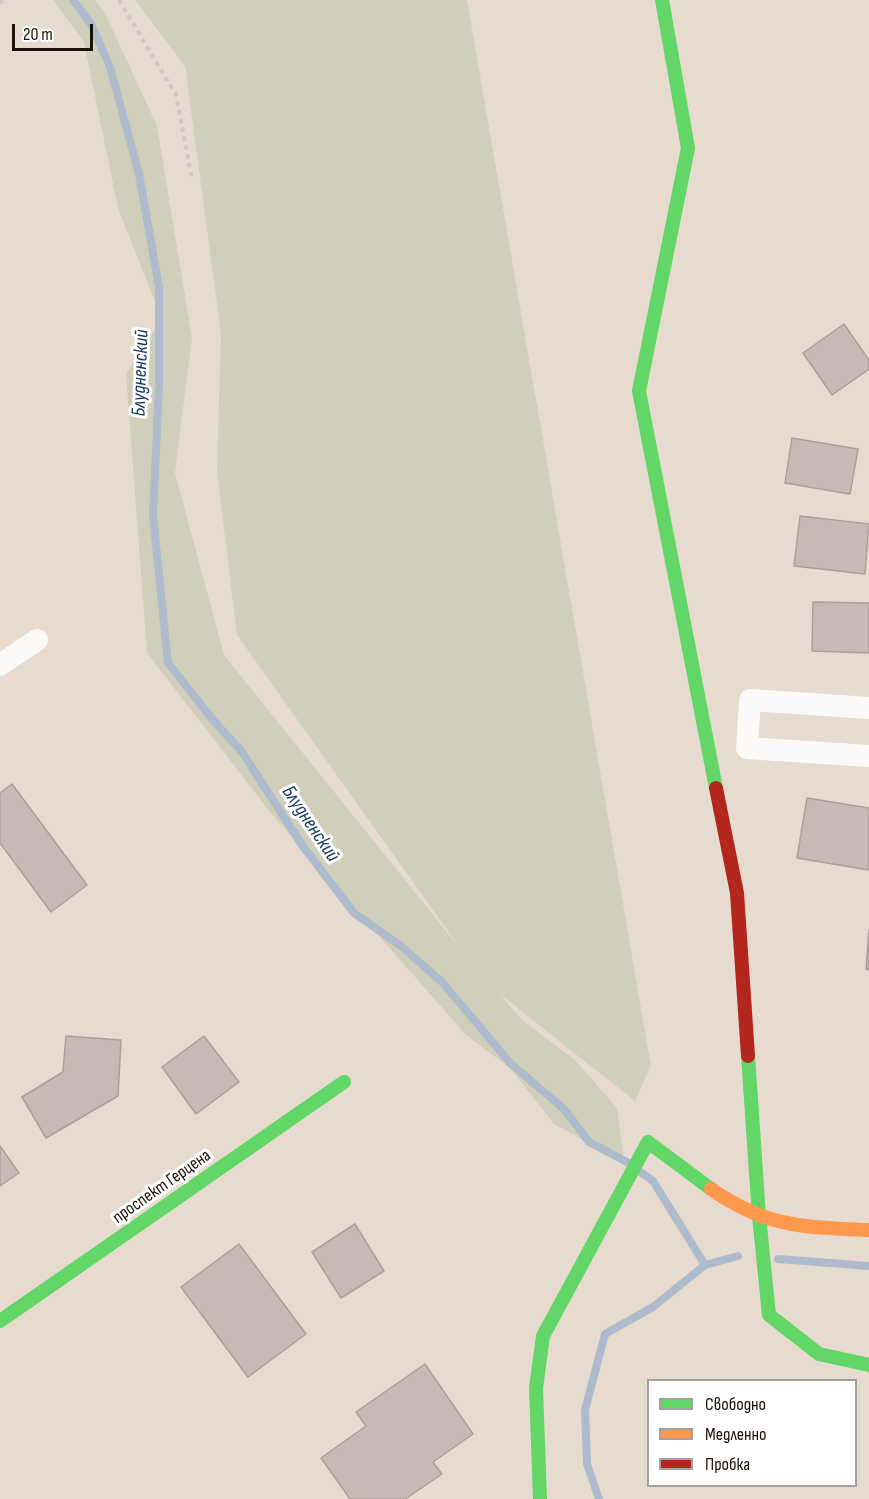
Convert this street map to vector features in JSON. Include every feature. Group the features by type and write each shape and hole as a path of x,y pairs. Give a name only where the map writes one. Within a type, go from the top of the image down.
{"street":[{"path":"663,0 688,148 639,391 737,893 759,1216 769,1315 819,1354 869,1365"},
{"path":"0,665 37,640"},
{"path":"869,708 750,700 747,748 869,756"},
{"name":"проспект Герцена","path":"0,1322 344,1082"},
{"path":"540,1499 536,1388 543,1336 648,1142 737,1206 759,1216 792,1225 869,1230"}],"path":[{"path":"118,0 176,95 192,179"}],"green space":[{"path":"53,0 95,0 105,13 157,126 192,338 175,473 224,655 463,952 237,635 217,472 221,334 185,66 135,0 467,0 651,1066 635,1101 500,994 521,1019 575,1060 617,1108 624,1162 554,1124 511,1069 466,1035 270,812 147,653 126,374 162,319 118,208 84,42"}],"building":[{"path":"844,324 869,360 869,369 832,395 803,353"},
{"path":"792,438 858,449 850,494 785,483"},
{"path":"800,516 869,524 865,574 794,566"},
{"path":"813,602 869,603 869,653 812,651"},
{"path":"12,784 87,885 51,912 0,843 0,793"},
{"path":"807,798 869,808 869,870 797,858"},
{"path":"869,930 869,970 866,969"},
{"path":"66,1036 121,1040 118,1096 46,1138 22,1097 63,1072"},
{"path":"204,1036 239,1082 196,1114 162,1067"},
{"path":"0,1146 19,1173 0,1186"},
{"path":"355,1224 384,1271 341,1298 312,1252"},
{"path":"239,1244 306,1334 248,1377 181,1287"},
{"path":"425,1364 473,1434 433,1462 442,1474 405,1499 350,1499 321,1458 366,1426 356,1412"}],"waterway":[{"name":"Блудненский","path":"73,0 91,24 110,67 139,174 159,287 159,385 153,516 168,663 213,720 242,752 302,845 354,913 401,946 442,982 511,1064 564,1109 589,1142 629,1163"},
{"name":"Блудненский","path":"599,1499 587,1464 585,1410 605,1334 653,1307 705,1265 653,1181 639,1171"},
{"path":"705,1265 738,1256"},
{"path":"778,1259 869,1266"}],"traffic: fast":[{"path":"662,0 688,148 639,391 716,788"},
{"path":"748,1056 759,1216 769,1315 819,1354 869,1365"},
{"path":"0,1321 344,1082"},
{"path":"540,1499 536,1388 543,1336 648,1142 711,1189"}],"traffic: slow":[{"path":"711,1189 750,1211 787,1223 869,1230"}],"traffic: jam":[{"path":"716,788 737,893 748,1056"}]}
